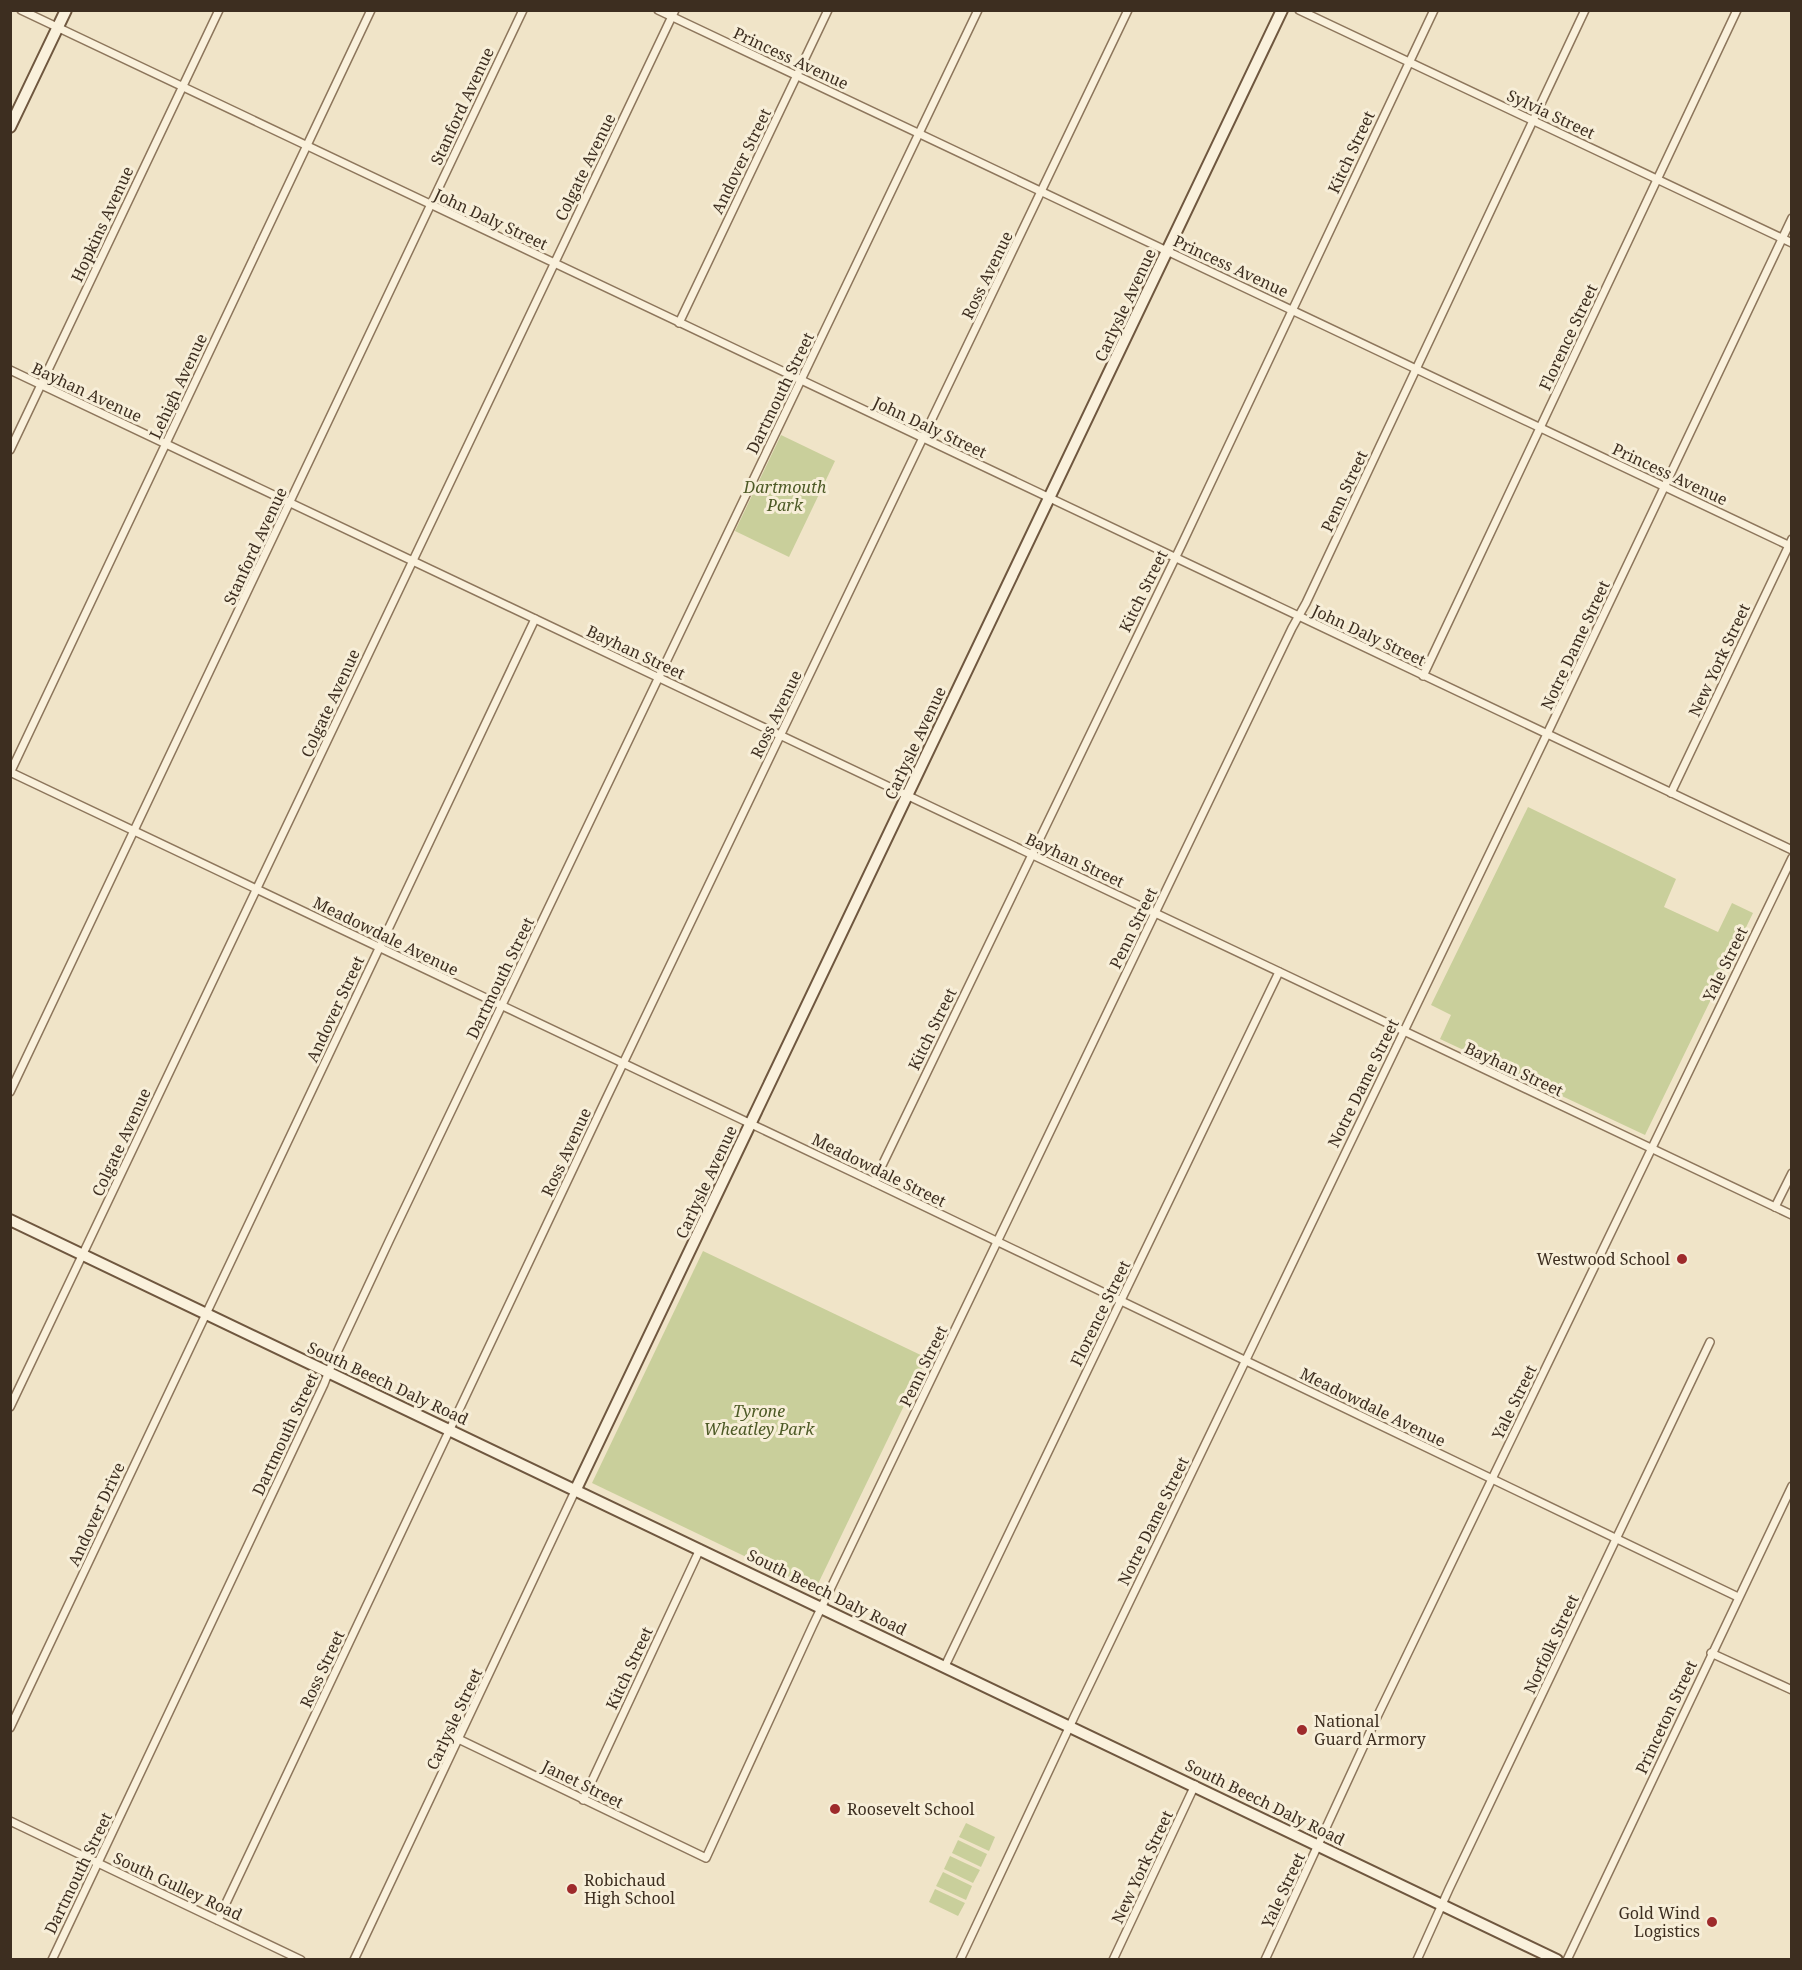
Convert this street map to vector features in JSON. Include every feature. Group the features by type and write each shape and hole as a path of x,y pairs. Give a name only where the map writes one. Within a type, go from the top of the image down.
{"street":[{"name":"John Daly Street","path":"21,10 1791,850"},
{"path":"10,127 66,10"},
{"name":"Hopkins Avenue","path":"10,450 219,10"},
{"name":"Lehigh Avenue","path":"11,773 371,10"},
{"name":"Stanford Avenue","path":"10,1092 523,10"},
{"name":"Princess Avenue","path":"658,10 673,14 919,134 1790,544"},
{"name":"Andover Street","path":"679,323 828,10"},
{"name":"Dartmouth Street","path":"52,1959 501,1006 978,10"},
{"name":"Ross Avenue","path":"450,1429 1128,10"},
{"name":"Carlysle Avenue","path":"576,1489 1282,10"},
{"name":"Sylvia Street","path":"1299,10 1791,243"},
{"name":"Kitch Street","path":"874,1182 1434,10"},
{"name":"Penn Street","path":"706,1858 822,1607 1298,616 1585,10"},
{"name":"Florence Street","path":"1423,676 1737,10"},
{"name":"Colgate Avenue","path":"10,1407 673,14"},
{"name":"Notre Dame Street","path":"960,1959 1245,1360 1547,735 1791,218"},
{"name":"Bayhan Avenue","path":"10,370 413,561"},
{"name":"New York Street","path":"1671,793 1790,544"},
{"name":"Bayhan Street","path":"413,561 1791,1215"},
{"name":"Andover Street","path":"206,1313 535,619"},
{"name":"Meadowdale Avenue","path":"11,773 623,1065 750,1123"},
{"name":"Yale Street","path":"1265,1959 1492,1479 1791,858"},
{"name":"Florence Street","path":"945,1666 1279,972"},
{"name":"Meadowdale Street","path":"750,1123 997,1241"},
{"path":"1775,1207 1791,1173"},
{"name":"South Beech Daly Road","path":"10,1220 1557,1959"},
{"name":"Meadowdale Avenue","path":"997,1241 1738,1597"},
{"name":"Andover Drive","path":"10,1728 206,1313"},
{"name":"Norfolk Street","path":"1417,1959 1710,1342"},
{"name":"Ross Street","path":"218,1920 450,1429"},
{"name":"Princeton Street","path":"1567,1959 1791,1486"},
{"name":"Carlysle Street","path":"354,1959 576,1489"},
{"name":"Kitch Street","path":"583,1800 700,1549"},
{"path":"1711,1653 1791,1690"},
{"path":"332,1678 340,1682"},
{"name":"Janet Street","path":"448,1734 706,1858"},
{"name":"New York Street","path":"1113,1959 1195,1785"},
{"name":"South Gulley Road","path":"10,1821 302,1959"}],"green space":[{"name":"Dartmouth Park","path":"781,435 835,461 789,557 735,531"},
{"path":"1528,807 1676,879 1664,907 1718,932 1732,903 1753,913 1645,1135 1440,1039 1451,1015 1431,1005"},
{"name":"Tyrone Wheatley Park","path":"703,1251 927,1358 815,1590 592,1483"},
{"path":"966,1823 995,1837 989,1851 959,1837"},
{"path":"958,1840 987,1854 981,1867 952,1853"},
{"path":"950,1856 980,1870 973,1883 944,1869"},
{"path":"943,1872 972,1886 966,1900 936,1886"},
{"path":"935,1889 965,1903 958,1916 929,1902"}],"place":[{"name":"Westwood School","path":"1682,1259"},
{"name":"National Guard Armory","path":"1302,1730"},
{"name":"Roosevelt School","path":"835,1809"},
{"name":"Robichaud High School","path":"572,1889"},
{"name":"Gold Wind Logistics","path":"1712,1922"}]}
